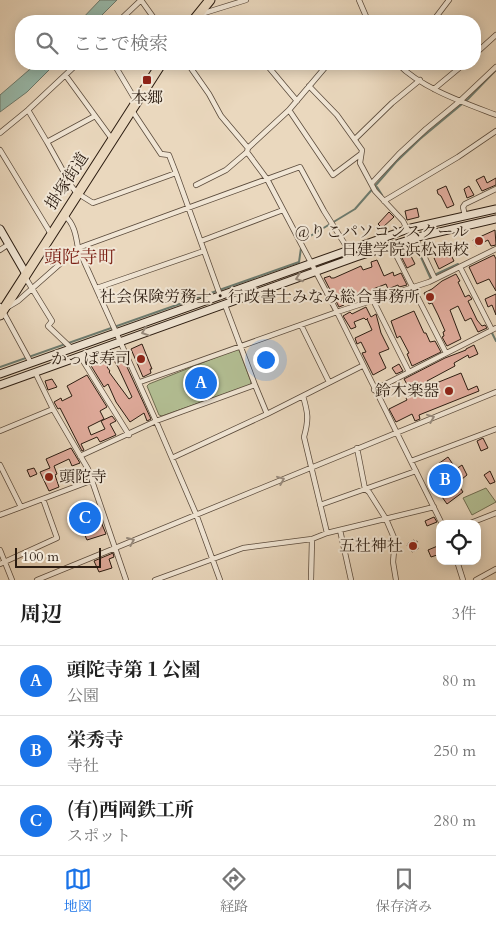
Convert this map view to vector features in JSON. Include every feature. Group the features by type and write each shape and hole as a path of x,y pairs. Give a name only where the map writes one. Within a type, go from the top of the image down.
{"highway":[{"path":"198,15 210,0"},
{"name":"掛塚街道","path":"1,311 157,70"}],"street":[{"path":"125,15 141,0 152,15"},
{"path":"204,15 246,0"},
{"path":"359,0 365,15"},
{"path":"438,15 449,0"},
{"path":"481,49 496,35"},
{"path":"372,183 412,141 460,101 496,67"},
{"path":"0,133 72,70"},
{"path":"117,70 161,154 168,155 220,295"},
{"path":"192,70 209,94 221,116 248,150 267,180 337,312 362,366 440,520"},
{"path":"271,70 297,101"},
{"path":"196,185 226,170 289,110 323,70"},
{"path":"404,70 460,101 496,115"},
{"path":"434,88 456,70"},
{"path":"66,76 112,139"},
{"path":"355,139 382,115 392,103 420,80"},
{"path":"309,86 337,115 355,139 362,150 360,163 375,191 403,221 407,229"},
{"path":"28,110 77,193 93,203 176,173"},
{"path":"289,110 333,175 362,154"},
{"path":"47,142 95,116"},
{"path":"384,201 458,157 496,131"},
{"path":"0,150 51,234"},
{"path":"32,363 1,311 18,301 78,248 300,167 324,211 348,249"},
{"path":"465,216 463,208 465,204 496,189"},
{"path":"0,374 407,229 496,209"},
{"path":"201,241 283,210"},
{"path":"64,215 70,220 77,236 78,248 140,382 196,514 220,580"},
{"path":"0,385 415,237 496,220"},
{"path":"0,229 52,321 48,326 71,348"},
{"path":"415,237 435,279"},
{"path":"0,250 9,244"},
{"path":"391,245 446,353"},
{"path":"140,382 240,345 435,279 496,249"},
{"path":"97,288 204,250"},
{"path":"374,390 494,329 460,267"},
{"path":"373,300 410,372"},
{"path":"225,305 267,414"},
{"path":"300,325 328,382"},
{"path":"80,356 129,435"},
{"path":"172,458 267,414 362,366"},
{"path":"35,372 53,409 93,480 126,580"},
{"path":"80,456 156,421 255,385"},
{"path":"37,580 496,392"},
{"path":"303,396 308,412 308,422 304,437 327,533"},
{"path":"0,431 53,409"},
{"path":"411,461 496,429"},
{"path":"357,448 365,489 369,492 386,519 395,540 393,562 396,580"},
{"path":"0,465 21,507"},
{"path":"320,505 416,471"},
{"path":"0,515 93,480"},
{"path":"2,563 57,538 43,499"},
{"path":"155,580 243,548 312,539 327,533 434,507"},
{"path":"478,520 496,513"},
{"path":"340,530 351,580"},
{"path":"311,580 312,539"},
{"path":"0,550 2,563 12,580"},
{"path":"458,565 463,580"},
{"path":"476,580 496,569"}],"shaded area":[{"path":"100,0 117,0 102,15 86,15"},
{"path":"29,70 49,70 27,92 0,112 0,95"},
{"path":"237,349 251,382 250,385 162,416 159,415 147,386 149,384"},
{"path":"486,488 496,502 472,515 463,498"}],"building":[{"path":"484,176 487,183 496,178 496,185 482,191 476,180"},
{"path":"446,186 454,205 447,208 437,190"},
{"path":"469,186 474,195 467,198 464,189"},
{"path":"417,208 419,217 407,220 405,211"},
{"path":"389,212 394,217 382,228 378,224"},
{"path":"495,230 496,245 491,246 488,240 476,246 473,240"},
{"path":"449,251 454,261 439,269 434,258"},
{"path":"409,252 415,264 407,268 401,256"},
{"path":"494,255 496,259 496,291 489,279 477,284 469,267"},
{"path":"377,260 384,276 393,272 394,276 401,273 407,285 399,287 398,285 388,289 386,284 373,289 375,294 370,296 369,292 360,295 339,307 324,278 330,276 334,278 361,266 363,270 372,267 371,262"},
{"path":"456,274 465,297 469,295 472,299 468,301 477,320 482,326 485,325 487,328 478,332 471,318 465,321 458,306 450,310 461,339 447,346 442,337 445,331 432,303 429,304 424,293"},
{"path":"496,294 496,315 492,305 488,307 485,299"},
{"path":"366,307 371,317 376,314 381,333 389,349 379,353 386,368 373,375 362,353 366,352 361,342 357,344 355,338 372,330 367,319 364,318 354,322 356,327 351,329 343,316 350,312 352,314"},
{"path":"414,311 424,333 426,333 430,342 435,341 441,352 412,366 407,354 409,353 400,336 397,338 391,321"},
{"name":"かっぱ寿司","path":"142,344 152,369 150,369 151,373 143,377 131,349"},
{"path":"474,345 478,354 469,358 468,355 454,363 455,366 427,381 429,386 461,373 468,390 477,386 479,391 419,415 420,419 415,421 412,414 396,422 389,409 413,395 404,379"},
{"path":"120,351 123,357 121,358 151,419 147,421 144,413 130,422 116,402 108,384 104,387 90,364 105,357 110,365 107,367 109,372 129,399 132,397 113,359 116,357 115,354"},
{"path":"399,364 403,371 396,374 392,368"},
{"path":"87,375 107,407 100,411 104,419 88,427 91,435 105,429 101,421 112,416 116,421 110,424 116,435 100,442 97,437 81,444 84,450 82,451 60,408 58,409 54,402 61,398 62,401 72,396 67,386"},
{"path":"52,379 57,387 48,390 45,381"},
{"path":"483,438 488,448 481,451 477,441"},
{"path":"71,448 80,463 72,466 69,459 54,466 59,487 49,491 40,472 50,468 46,459"},
{"path":"448,457 456,469 462,465 467,475 457,483 463,492 447,504 440,494 445,490 438,481 446,475 438,464"},
{"path":"34,468 37,474 30,477 27,470"},
{"path":"490,471 495,482 490,484 484,475"},
{"path":"84,473 85,479 74,483 72,476"},
{"path":"88,506 93,519 99,517 106,534 87,540 74,511"},
{"path":"434,517 436,522 427,526 425,521"},
{"name":"五社神社","path":"414,540 415,542 417,541 418,549 412,552 407,545"},
{"path":"436,547 436,555 431,557 428,550"},
{"path":"113,553 114,557 109,559 112,568 99,572 94,561"}],"waterway":[{"path":"0,367 299,262 302,241 355,209 396,162 420,139 468,99 496,70"},
{"path":"377,187 382,195"},
{"path":"414,242 430,277 458,264 459,266"},
{"path":"491,331 496,341"}],"place":[{"name":"本郷","path":"147,80"},
{"name":"@りこパソコンスクール 日建学院浜松南校","path":"479,241"},
{"name":"社会保険労務士・行政書士みなみ総合事務所","path":"430,297"},
{"name":"かっぱ寿司","path":"141,359"},
{"name":"頭陀寺第１公園","path":"201,383"},
{"name":"鈴木楽器","path":"449,391"},
{"name":"頭陀寺","path":"49,477"},
{"name":"栄秀寺","path":"445,480"},
{"name":"(有)西岡鉄工所","path":"85,518"},
{"name":"五社神社","path":"413,546"}],"district":[{"name":"頭陀寺町","path":"80,257"}]}
